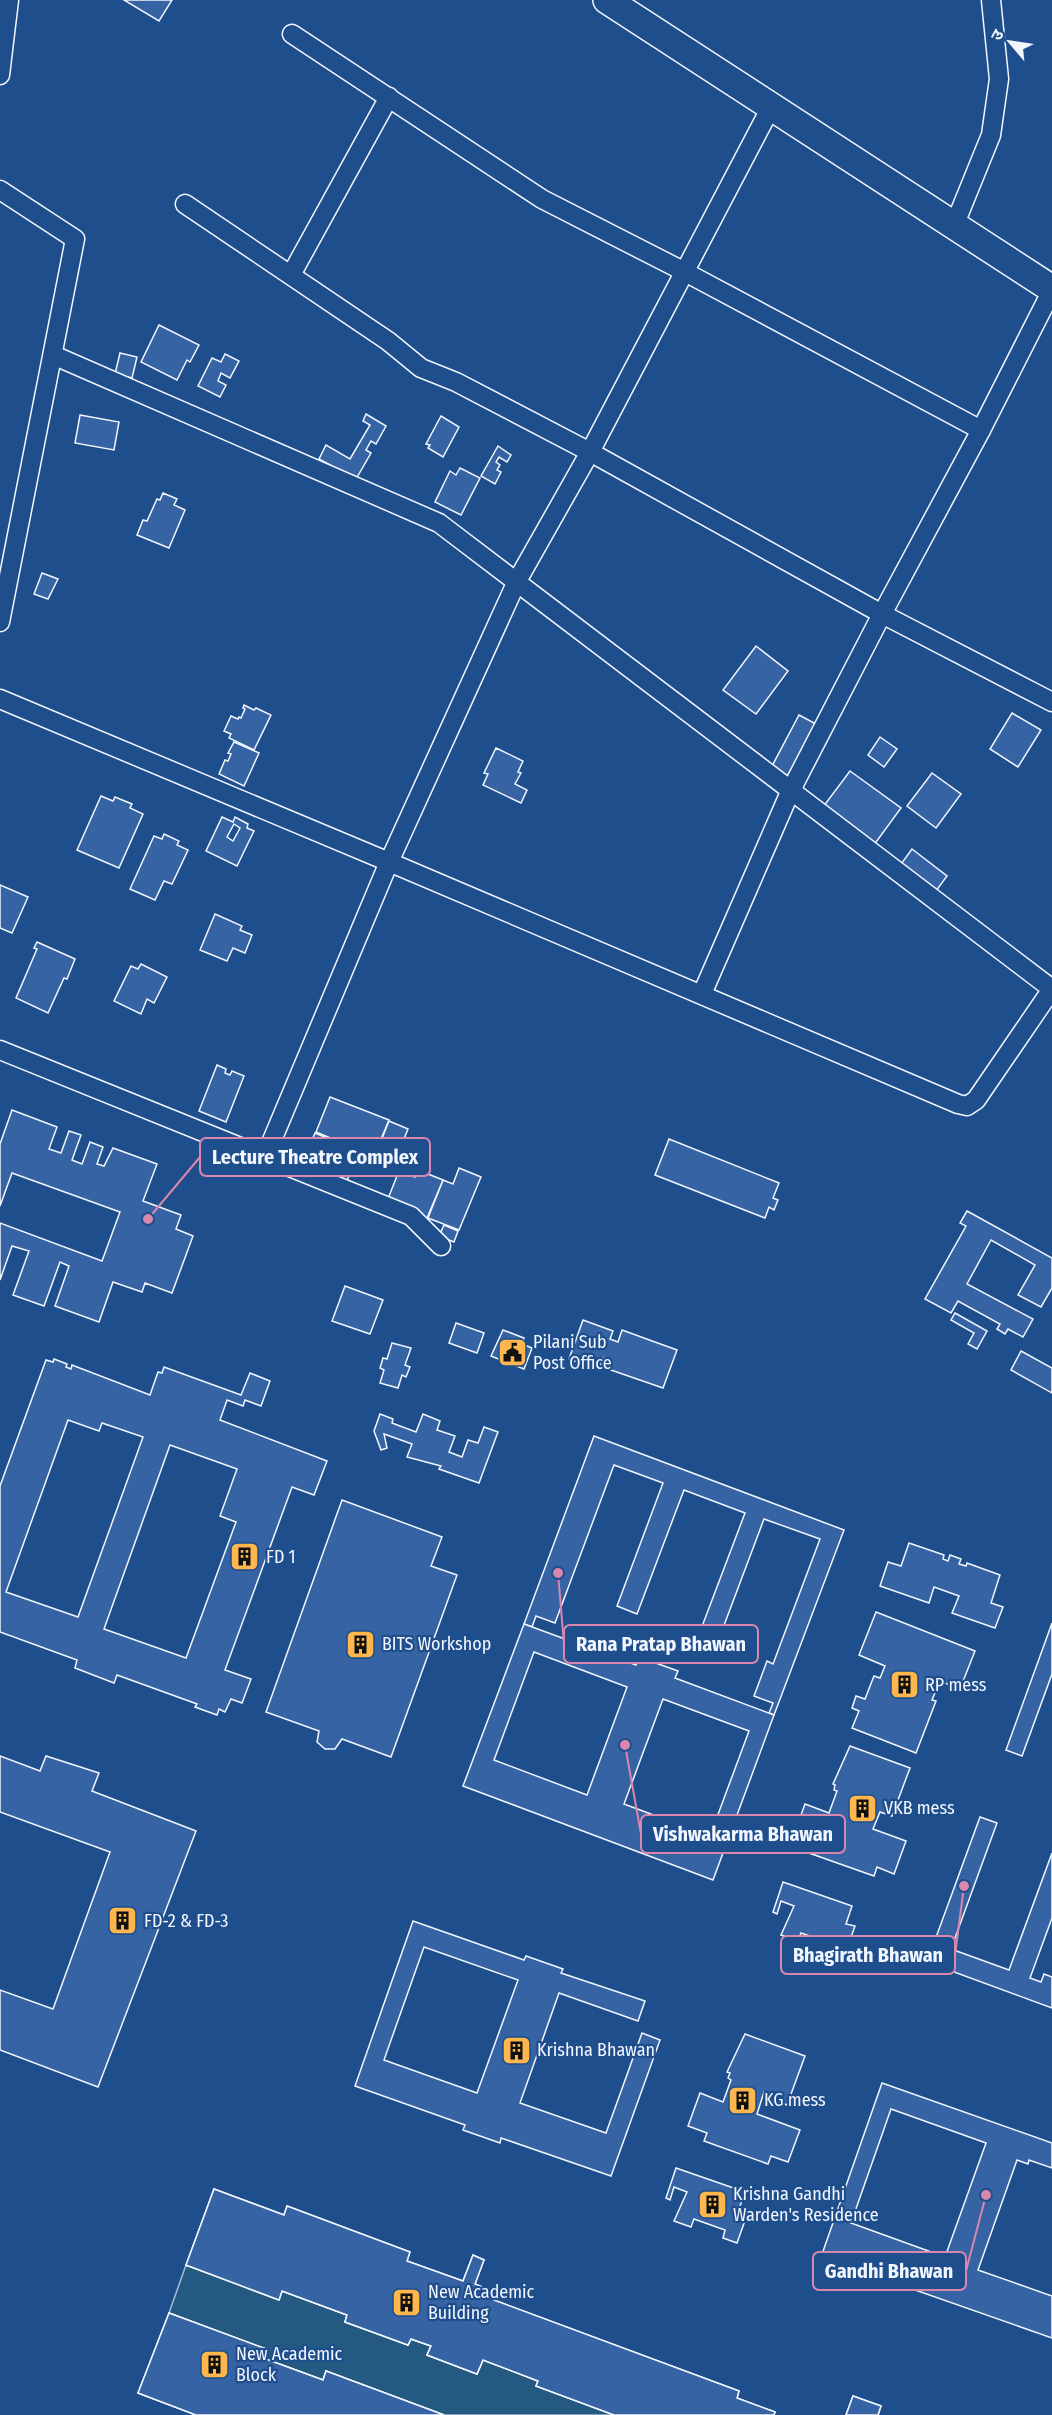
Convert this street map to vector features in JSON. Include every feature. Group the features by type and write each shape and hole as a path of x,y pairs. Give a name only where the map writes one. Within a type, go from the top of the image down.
{"main road":[{"path":"619,3 771,107 1052,290"}],"street":[{"path":"0,75 9,0"},
{"path":"954,226 991,135 999,79 991,0"},
{"path":"292,34 542,199 685,272 981,430"},
{"path":"291,275 389,98"},
{"path":"265,1157 389,862 517,581 590,452 771,107"},
{"path":"0,190 75,239 0,622"},
{"path":"185,204 388,341 421,368 456,382 590,452 882,614 1052,702"},
{"path":"702,994 790,792 981,430 1052,290"},
{"path":"0,699 702,994 938,1096 967,1106 976,1100 1052,989 439,523 54,355"},
{"path":"0,1050 411,1216 441,1246"}],"shaded area":[{"path":"186,2265 279,2299 282,2291 347,2315 345,2322 408,2345 411,2339 431,2346 427,2355 477,2374 483,2360 538,2381 614,2415 444,2415 326,2371 323,2380 263,2358 266,2349 169,2313"}],"building":[{"path":"124,0 172,0 159,21"},
{"path":"159,325 199,345 190,362 187,360 177,380 141,362"},
{"path":"120,353 137,357 132,378 115,374"},
{"path":"225,354 239,361 230,378 221,373 218,381 226,385 220,397 198,386 212,358 221,362"},
{"path":"366,414 386,426 376,444 371,441 366,450 371,453 356,479 319,459 326,445 350,459 370,425 363,421"},
{"path":"80,415 119,422 114,450 75,443"},
{"path":"441,416 459,427 443,457 428,448 430,445 426,444"},
{"path":"498,446 511,455 507,462 499,457 496,462 500,465 497,470 501,472 495,484 481,476"},
{"path":"460,468 480,478 461,515 435,502 450,471 456,475"},
{"path":"163,493 177,499 174,505 185,510 169,548 137,535 143,520 147,521 157,499 160,500"},
{"path":"42,573 58,579 48,599 34,594"},
{"path":"756,646 788,671 756,714 723,690"},
{"path":"244,705 271,715 254,750 229,738 231,734 224,731 231,716 241,718 245,709"},
{"path":"1012,713 1041,730 1018,767 990,749"},
{"path":"799,715 816,724 787,777 771,768"},
{"path":"880,737 897,749 884,767 868,755"},
{"path":"234,742 259,753 244,786 219,774 225,760 228,761 231,754 228,753"},
{"path":"496,748 523,761 518,772 521,773 515,784 527,790 521,803 483,785 488,774 484,773"},
{"path":"850,771 901,808 871,849 820,811"},
{"path":"932,773 961,794 936,828 907,806"},
{"path":"101,796 113,801 115,797 132,804 130,808 143,814 119,868 77,850"},
{"path":"222,817 233,822 235,817 248,824 247,828 254,831 237,866 206,851","holes":["234,824 240,828 233,841 227,837"]},
{"path":"164,834 179,841 177,845 188,850 172,884 164,881 155,900 130,889 154,836 162,839"},
{"path":"912,849 947,876 936,891 901,864"},
{"path":"0,885 28,897 12,933 0,928"},
{"path":"215,914 242,926 240,930 252,935 245,953 233,948 227,961 200,950"},
{"path":"37,942 75,959 48,1013 16,998 37,949 34,948"},
{"path":"141,964 167,977 154,1003 147,999 141,1014 114,1001 131,966 138,969"},
{"path":"217,1065 226,1069 225,1073 230,1075 232,1071 244,1076 226,1122 199,1111"},
{"path":"330,1097 389,1120 374,1156 316,1132"},
{"path":"12,1110 57,1127 49,1149 61,1153 69,1131 81,1135 72,1160 82,1164 90,1142 103,1147 97,1164 104,1166 113,1148 157,1164 143,1201 181,1215 176,1229 193,1236 172,1293 145,1283 142,1292 113,1282 99,1322 55,1306 69,1266 60,1262 44,1306 13,1295 29,1251 12,1246 0,1280 0,1223 102,1261 120,1212 12,1173 0,1206 0,1144"},
{"path":"389,1121 408,1129 394,1164 375,1156"},
{"path":"315,1133 360,1152 345,1185 301,1166"},
{"path":"669,1139 779,1183 773,1198 778,1200 774,1210 769,1207 765,1218 655,1175"},
{"path":"459,1168 481,1177 459,1230 428,1218 443,1180 453,1184"},
{"path":"418,1170 443,1180 427,1218 387,1201 399,1171 415,1177"},
{"path":"967,1211 1052,1258 1052,1288 1041,1307 1018,1295 1035,1265 991,1240 967,1284 1033,1319 1023,1337 1008,1329 1005,1334 997,1329 1000,1324 958,1301 951,1313 925,1299 966,1226 960,1223"},
{"path":"444,1225 458,1231 454,1242 439,1236"},
{"path":"345,1286 383,1300 370,1334 332,1321"},
{"path":"955,1313 987,1331 977,1349 968,1344 974,1333 951,1320"},
{"path":"583,1320 613,1331 610,1339 618,1342 622,1330 677,1350 663,1388 608,1369 611,1361 603,1358 599,1370 569,1359"},
{"path":"456,1323 484,1333 477,1353 449,1343"},
{"name":"Pilani Sub Post Office","path":"503,1330 524,1338 522,1344 532,1348 524,1369 491,1356"},
{"path":"392,1343 411,1348 405,1365 410,1367 406,1377 402,1375 398,1388 380,1383 384,1370 380,1368 383,1358 387,1359"},
{"path":"1021,1351 1052,1368 1052,1393 1011,1370"},
{"name":"FD 1","path":"54,1359 67,1364 66,1367 71,1369 72,1365 150,1395 158,1372 162,1373 164,1367 241,1395 250,1373 270,1381 261,1406 245,1400 243,1406 227,1400 220,1420 327,1461 314,1495 292,1487 225,1670 251,1679 242,1703 231,1699 225,1712 219,1709 217,1715 195,1707 197,1704 117,1675 114,1683 75,1668 77,1660 0,1632 0,1486 46,1360 53,1362","holes":["68,1420 99,1431 102,1423 143,1437 78,1617 6,1592","170,1445 237,1469 220,1516 236,1522 186,1658 104,1629"]},
{"path":"380,1414 393,1419 392,1423 416,1432 423,1414 440,1421 437,1430 455,1436 449,1452 462,1457 468,1440 478,1443 484,1427 498,1432 479,1483 439,1469 441,1466 407,1457 412,1444 384,1434 387,1448 381,1450 374,1431"},
{"path":"594,1436 844,1530 774,1715 769,1713 773,1703 754,1696 767,1661 773,1664 820,1539 764,1519 717,1644 698,1637 745,1513 684,1490 637,1614 617,1606 663,1483 614,1465 555,1623 536,1616 532,1627 524,1624"},
{"name":"BITS Workshop","path":"342,1500 442,1537 431,1566 457,1575 391,1757 342,1739 335,1749 325,1749 317,1742 319,1731 266,1712"},
{"path":"909,1543 944,1555 943,1559 948,1561 950,1555 961,1559 959,1564 966,1566 967,1563 1000,1575 991,1603 1003,1607 995,1628 952,1613 959,1596 934,1587 929,1603 880,1586 888,1562 901,1566"},
{"name":"RP mess","path":"876,1612 975,1651 960,1689 940,1681 932,1700 936,1701 916,1753 852,1728 859,1711 852,1708 856,1696 865,1699 874,1676 880,1678 885,1666 859,1655"},
{"path":"1052,1623 1052,1674 1022,1756 1006,1750"},
{"path":"524,1624 636,1665 639,1657 678,1671 675,1678 774,1715 713,1880 463,1786","holes":["534,1652 627,1687 587,1795 494,1760","663,1699 749,1731 710,1836 624,1804"]},
{"name":"VKB mess","path":"850,1746 910,1768 892,1816 880,1812 873,1829 906,1841 894,1874 877,1867 874,1876 809,1853 813,1844 793,1837 805,1804 829,1813 837,1791 834,1790 835,1785 833,1784"},
{"name":"FD-2 & FD-3","path":"0,1756 40,1771 46,1756 99,1773 92,1791 196,1831 98,2087 0,2050 0,1990 53,2009 110,1852 0,1812"},
{"path":"980,1817 997,1823 951,1949 1009,1970 1052,1853 1052,1918 1030,1978 1041,1982 1044,1974 1052,1977 1052,2008 927,1962"},
{"path":"783,1882 852,1906 846,1924 855,1926 844,1957 830,1952 833,1944 801,1933 798,1941 781,1935 794,1906 781,1901 777,1914 773,1912"},
{"name":"Krishna Bhawan","path":"413,1921 524,1960 526,1956 563,1969 561,1973 645,2001 638,2021 559,1993 520,2103 606,2133 642,2033 660,2040 611,2176 501,2138 500,2143 463,2130 465,2125 355,2086","holes":["424,1947 518,1980 477,2093 384,2060"]},
{"name":"KG mess","path":"745,2034 805,2056 787,2105 771,2099 773,2095 764,2092 757,2114 800,2130 788,2162 771,2156 768,2164 704,2141 707,2133 688,2126 700,2093 723,2102 731,2080 728,2078 730,2073 727,2072"},
{"path":"882,2083 1052,2143 1052,2168 1029,2160 1028,2164 1017,2160 978,2270 1052,2296 1052,2338 821,2257","holes":["891,2109 986,2143 945,2257 851,2223"]},
{"name":"Krishna Gandhi Warden's Residence","path":"676,2168 745,2192 739,2209 748,2212 737,2243 723,2238 725,2230 694,2219 691,2227 674,2221 687,2192 674,2187 670,2200 666,2198"},
{"name":"New Academic Building","path":"214,2189 284,2215 287,2206 410,2252 407,2261 463,2281 473,2255 484,2260 475,2284 497,2293 494,2300 739,2391 737,2398 775,2412 774,2415 614,2415 536,2386 538,2381 483,2360 477,2374 427,2355 431,2346 411,2339 408,2345 345,2322 347,2315 282,2291 279,2300 186,2265"},
{"name":"New Academic Building","path":"214,2189 284,2215 287,2206 410,2252 407,2261 463,2281 473,2255 484,2260 475,2284 497,2293 494,2300 739,2391 737,2398 775,2412 774,2415 614,2415 536,2386 538,2381 483,2360 477,2374 427,2355 431,2346 411,2339 408,2345 345,2322 347,2315 282,2291 279,2300 186,2265"},
{"name":"New Academic Block","path":"169,2313 266,2349 263,2358 323,2380 326,2371 444,2415 196,2415 138,2393"},
{"name":"New Academic Block","path":"169,2313 266,2349 263,2358 323,2380 326,2371 444,2415 196,2415 138,2393"},
{"path":"853,2396 881,2406 878,2415 846,2415"},
{"path":"853,2396 881,2406 878,2415 846,2415"}],"place":[{"name":"Lecture Theatre Complex","path":"148,1219"},
{"name":"Pilani Sub Post Office","path":"512,1352"},
{"name":"FD 1","path":"245,1557"},
{"name":"Rana Pratap Bhawan","path":"558,1573"},
{"name":"BITS Workshop","path":"361,1644"},
{"name":"RP mess","path":"904,1685"},
{"name":"Vishwakarma Bhawan","path":"625,1745"},
{"name":"VKB mess","path":"863,1808"},
{"name":"Bhagirath Bhawan","path":"964,1886"},
{"name":"FD-2 & FD-3","path":"123,1921"},
{"name":"Krishna Bhawan","path":"516,2050"},
{"name":"KG mess","path":"743,2100"},
{"name":"Gandhi Bhawan","path":"986,2195"},
{"name":"Krishna Gandhi Warden's Residence","path":"712,2204"},
{"name":"New Academic Building","path":"407,2302"},
{"name":"New Academic Block","path":"215,2364"}]}
